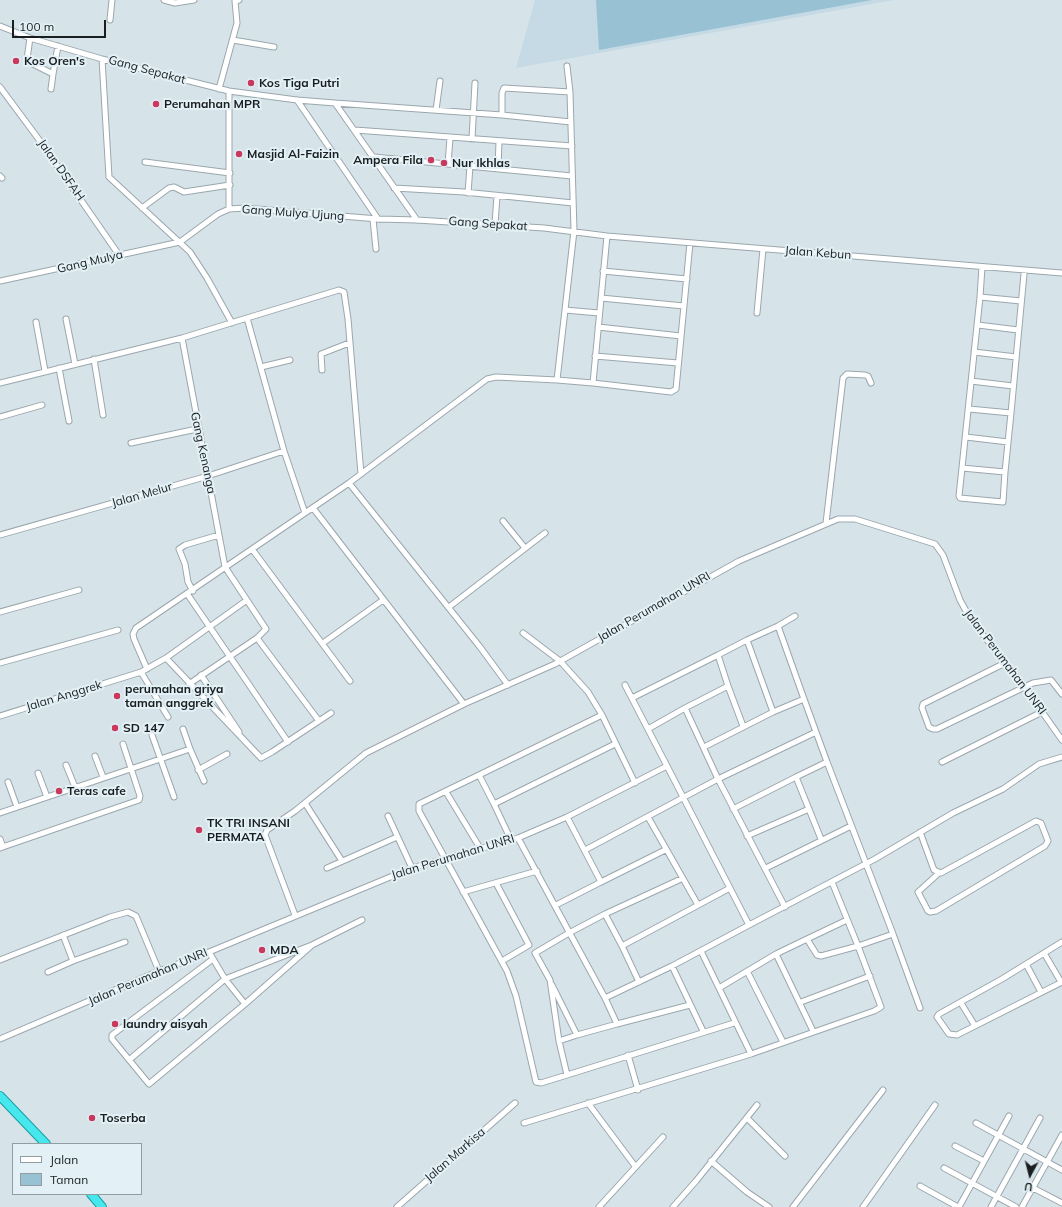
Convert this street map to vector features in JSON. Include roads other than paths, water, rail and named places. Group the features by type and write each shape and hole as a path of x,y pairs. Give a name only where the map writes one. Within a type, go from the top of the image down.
{"highway":[{"path":"0,1096 45,1143"},
{"path":"92,1195 102,1207"}],"street":[{"path":"110,20 112,0"},
{"path":"164,0 174,2 194,0"},
{"path":"219,88 237,23 237,0"},
{"name":"Gang Sepakat","path":"0,26 30,38 58,46 229,91 297,100 502,115 571,122"},
{"path":"30,38 27,60 53,74"},
{"path":"233,40 274,47"},
{"path":"51,89 58,46"},
{"path":"102,58 108,173 113,182 180,242 200,266 232,323"},
{"path":"557,380 574,231 570,92 567,66"},
{"path":"436,110 440,81"},
{"path":"472,139 475,83"},
{"name":"Jalan DSFAH","path":"0,87 40,140 119,255"},
{"path":"502,115 502,93 504,88 570,92"},
{"path":"229,91 229,209"},
{"path":"297,100 375,219 376,249"},
{"path":"335,103 418,220"},
{"path":"354,130 572,146"},
{"path":"448,164 450,138"},
{"path":"498,169 500,141"},
{"path":"374,157 572,176"},
{"path":"145,162 230,173"},
{"path":"468,193 470,166"},
{"path":"142,208 170,188 174,187 184,192 230,185"},
{"path":"394,188 573,203"},
{"path":"495,224 497,196"},
{"name":"Gang Mulya Ujung","path":"180,242 212,217 229,209 245,208 375,219 418,220"},
{"name":"Gang Sepakat","path":"418,220 495,224 574,231"},
{"name":"Jalan Kebun","path":"574,231 607,236 1062,273"},
{"path":"593,383 607,236"},
{"name":"Gang Mulya","path":"0,281 180,242"},
{"path":"147,669 134,639 134,632 188,595 225,567 349,483 487,379 496,377 557,380 673,392 676,389 690,243"},
{"path":"757,313 763,249"},
{"path":"982,267 978,325 959,497 1001,502 1003,501 1006,472 1024,270"},
{"path":"604,271 687,279"},
{"path":"0,383 182,338 341,290 346,296 361,474"},
{"path":"980,297 1021,301"},
{"path":"601,298 684,306"},
{"path":"565,310 600,313"},
{"path":"246,318 284,451 305,513"},
{"path":"66,319 75,364"},
{"path":"36,322 46,371"},
{"path":"978,325 1018,330"},
{"path":"598,328 681,336"},
{"name":"Gang Kenanga","path":"182,338 225,567"},
{"path":"322,370 321,354 349,343"},
{"path":"974,352 1016,357"},
{"path":"595,356 678,363"},
{"path":"94,359 103,415"},
{"path":"261,367 290,360"},
{"path":"59,368 69,421"},
{"path":"826,523 843,378 847,374 864,375 868,376 871,383"},
{"path":"971,381 1013,386"},
{"path":"0,417 42,405"},
{"path":"969,409 1011,413"},
{"path":"131,443 198,429"},
{"path":"966,437 1008,442"},
{"name":"Jalan Melur","path":"0,534 208,476 284,451"},
{"path":"962,468 1006,472"},
{"path":"349,483 449,607 508,685"},
{"path":"313,508 464,704"},
{"name":"Jalan Perumahan UNRI","path":"295,915 265,835 267,830 305,803 366,754 464,704 560,661 724,568 838,519 855,519 936,544 943,554 965,611 977,629 1024,686 1062,740"},
{"path":"503,520 525,548"},
{"path":"449,607 544,533"},
{"path":"193,591 188,582 185,564 179,549 185,545 219,536"},
{"path":"252,549 350,681"},
{"path":"189,684 266,631 266,627 225,567"},
{"path":"0,612 79,590"},
{"path":"188,595 288,742"},
{"name":"Jalan Anggrek","path":"0,716 141,672 166,658 247,600"},
{"path":"323,643 383,600"},
{"path":"632,698 778,626 795,616"},
{"path":"778,626 827,762 920,1008"},
{"path":"0,664 118,630"},
{"path":"523,633 560,661 588,692 602,715 635,783"},
{"path":"257,638 319,721"},
{"path":"747,640 773,712"},
{"path":"718,655 743,726"},
{"path":"166,658 189,684 262,758 331,713"},
{"path":"1005,663 923,704 922,708 929,727 937,729 1024,686 1051,680 1062,694"},
{"path":"141,672 168,717"},
{"path":"201,676 245,742"},
{"path":"625,685 749,925"},
{"path":"648,729 728,686"},
{"path":"704,746 773,712 804,700"},
{"path":"685,708 733,809 766,868 785,907"},
{"path":"942,762 1042,712"},
{"path":"602,715 446,792 420,803 418,807 502,961 516,996 536,1082 541,1083 703,1031 734,1023"},
{"path":"183,729 198,770 204,781"},
{"path":"585,850 718,779 816,732"},
{"path":"152,735 174,797"},
{"path":"0,839 1,847 139,800 140,796 123,744"},
{"path":"494,804 615,744"},
{"path":"0,813 131,767 190,749"},
{"path":"198,770 227,754"},
{"path":"95,756 103,777"},
{"path":"605,998 672,966 832,882 953,813 1010,785 1039,764 1062,757"},
{"path":"733,809 827,762"},
{"path":"66,765 75,787"},
{"name":"Jalan Perumahan UNRI","path":"0,1039 159,971 209,952 295,915 412,868 518,838 567,817 667,766"},
{"path":"38,774 47,797"},
{"path":"479,775 511,840"},
{"path":"796,777 821,840"},
{"path":"8,782 17,807"},
{"path":"446,792 480,848"},
{"path":"305,803 342,861"},
{"path":"747,836 809,809"},
{"path":"388,816 412,868"},
{"path":"567,817 601,882"},
{"path":"648,817 681,879 698,905"},
{"path":"920,832 934,870 939,873 944,872 1036,821 1041,824 1048,841 1045,846 936,911 930,912 928,911 918,892 921,887 939,873"},
{"path":"766,868 851,826"},
{"path":"327,868 397,837"},
{"path":"518,838 605,998 617,1024"},
{"path":"556,906 665,850"},
{"path":"463,892 537,871"},
{"path":"534,953 605,914 681,879"},
{"path":"524,1123 588,1103 638,1090 751,1054 880,1008 870,976 832,882"},
{"path":"496,883 528,945 550,980 577,1035"},
{"path":"622,946 730,888"},
{"path":"0,960 110,917 128,912 136,916 159,971"},
{"path":"605,914 639,982"},
{"path":"129,1060 225,979 312,945 362,920"},
{"path":"719,988 776,954 847,920"},
{"path":"807,939 816,954 819,956 858,946 893,934"},
{"path":"63,935 73,961"},
{"path":"48,972 125,942"},
{"path":"1044,953 1062,982 957,1035 951,1035 937,1017 938,1014 1062,942"},
{"path":"213,959 112,1035 112,1039 149,1084 245,1004 312,945"},
{"path":"502,961 528,945"},
{"path":"701,951 734,1023 751,1054"},
{"path":"209,952 225,979 245,1004"},
{"path":"776,954 801,1002 813,1031"},
{"path":"1026,964 1041,992"},
{"path":"672,966 703,1031"},
{"path":"746,971 783,1042"},
{"path":"801,1002 870,976"},
{"path":"550,980 559,1041 567,1075"},
{"path":"961,1002 976,1026"},
{"path":"559,1041 690,1005"},
{"path":"628,1055 638,1090"},
{"path":"793,1207 883,1090"},
{"name":"Jalan Markisa","path":"397,1207 514,1103"},
{"path":"588,1103 635,1166"},
{"path":"675,1206 757,1105"},
{"path":"863,1207 934,1105"},
{"path":"920,1186 959,1207 1009,1116"},
{"path":"747,1118 785,1156"},
{"path":"991,1207 1040,1118"},
{"path":"976,1123 1062,1170"},
{"path":"599,1207 663,1137"},
{"path":"1022,1207 1061,1138"},
{"path":"955,1146 984,1161"},
{"path":"711,1162 747,1192 769,1207"},
{"path":"944,1168 1016,1207"},
{"path":"1033,1188 1062,1203"}],"place":[{"name":"Kos Oren's","path":"16,61"},
{"name":"Kos Tiga Putri","path":"251,83"},
{"name":"Perumahan MPR","path":"156,104"},
{"name":"Masjid Al-Faizin","path":"239,154"},
{"name":"Ampera Fila","path":"431,160"},
{"name":"Nur Ikhlas","path":"444,163"},
{"name":"perumahan griya taman anggrek","path":"117,696"},
{"name":"SD 147","path":"115,728"},
{"name":"Teras cafe","path":"59,791"},
{"name":"TK TRI INSANI PERMATA","path":"199,830"},
{"name":"MDA","path":"262,950"},
{"name":"laundry aisyah","path":"115,1024"},
{"name":"Toserba","path":"92,1118"}]}
